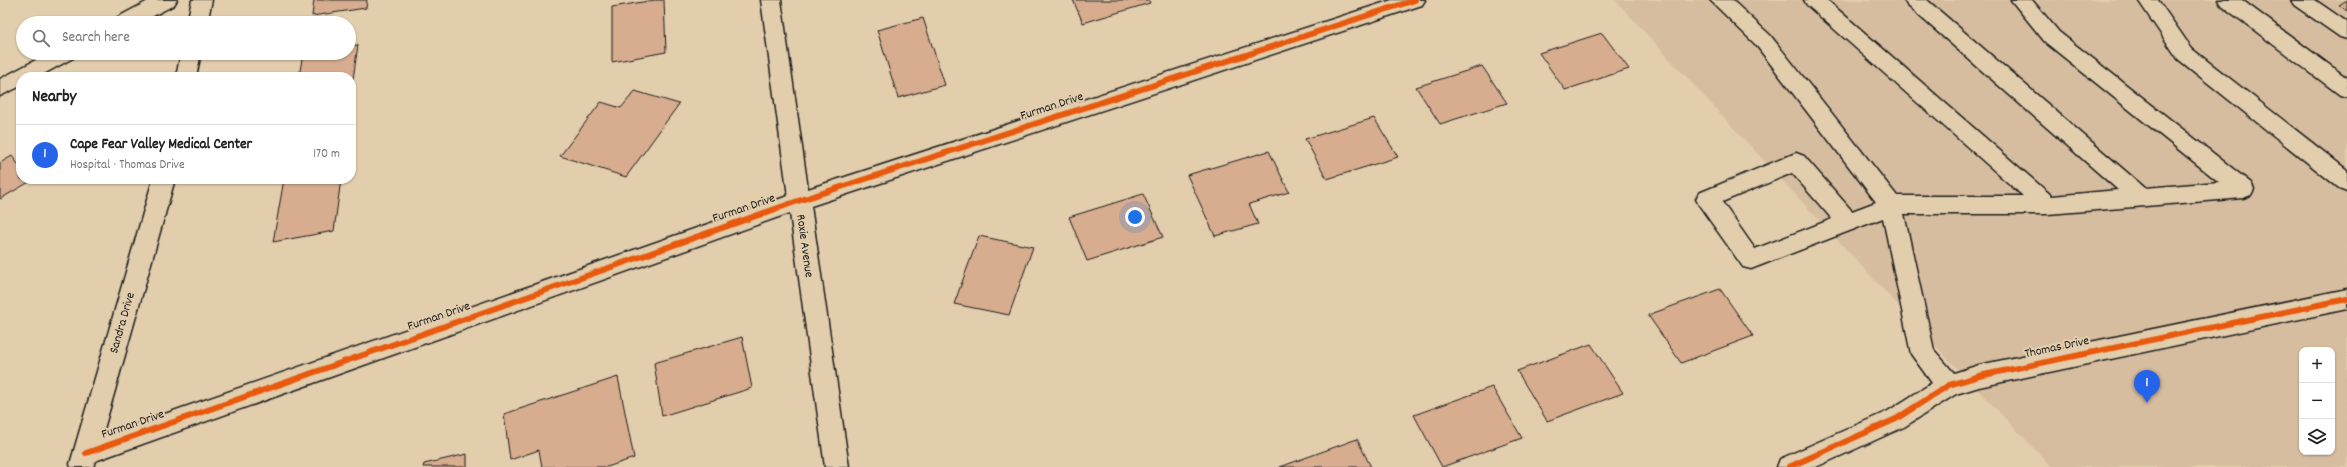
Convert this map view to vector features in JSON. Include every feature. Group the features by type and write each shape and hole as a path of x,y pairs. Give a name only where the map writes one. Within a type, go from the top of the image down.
{"street":[{"path":"136,16 167,0"},
{"path":"199,16 202,0"},
{"name":"Roxie Avenue","path":"771,0 836,467"},
{"name":"Furman Drive","path":"84,460 798,202 1415,0"},
{"path":"1720,0 1763,40 1892,205 1923,354 1949,385"},
{"path":"1814,0 2048,204"},
{"path":"1914,0 2140,197"},
{"path":"1848,222 1796,162 1707,199 1751,260 1892,205 2048,204 2243,189 2052,37 2021,0"},
{"path":"2148,0 2185,54 2343,173"},
{"path":"2228,0 2347,89"},
{"path":"2301,0 2347,32"},
{"path":"30,72 53,60"},
{"path":"187,72 190,60"},
{"path":"0,88 16,80"},
{"name":"Sandra Drive","path":"84,460 163,184"},
{"name":"Thomas Drive","path":"1789,467 1896,419 1949,385 1979,376 2347,299"}],"shaded area":[{"path":"1615,0 2347,0 2347,467 2052,467 1944,355"}],"building":[{"path":"314,0 367,0 366,8 312,16"},
{"path":"655,0 664,0 666,52 612,62 612,7"},
{"path":"1073,0 1149,0 1150,3 1083,23"},
{"path":"2347,0 2347,11 2339,5"},
{"path":"923,18 945,85 898,98 877,30"},
{"path":"1602,33 1629,69 1565,90 1539,53"},
{"path":"356,45 358,45 356,59"},
{"path":"302,60 356,60 354,72 300,72"},
{"path":"1482,66 1507,103 1440,124 1416,87"},
{"path":"635,91 679,104 626,177 560,156 601,102 621,108"},
{"path":"1374,118 1398,157 1327,179 1305,139"},
{"path":"1269,151 1289,192 1249,204 1258,224 1215,236 1187,175"},
{"path":"12,156 16,161 16,184 26,184 0,199 0,163"},
{"path":"283,184 340,184 334,231 273,242"},
{"path":"1143,194 1163,237 1087,261 1069,217"},
{"path":"979,236 1033,247 1009,315 954,304"},
{"path":"1720,289 1753,336 1681,363 1648,315"},
{"path":"742,337 752,388 662,416 654,363"},
{"path":"1591,344 1623,393 1547,421 1517,371"},
{"path":"618,377 634,458 607,467 542,467 539,450 510,460 504,414"},
{"path":"1492,387 1522,438 1442,467 1414,415"},
{"path":"1357,439 1371,467 1280,467"},
{"path":"467,454 467,467 423,467 424,464"}],"cycle path":[{"path":"86,453 798,201 1415,0"},
{"path":"1789,467 1896,419 1949,385 1979,376 2347,299"}],"place":[{"name":"Cape Fear Valley Medical Center","path":"2147,403"}]}
